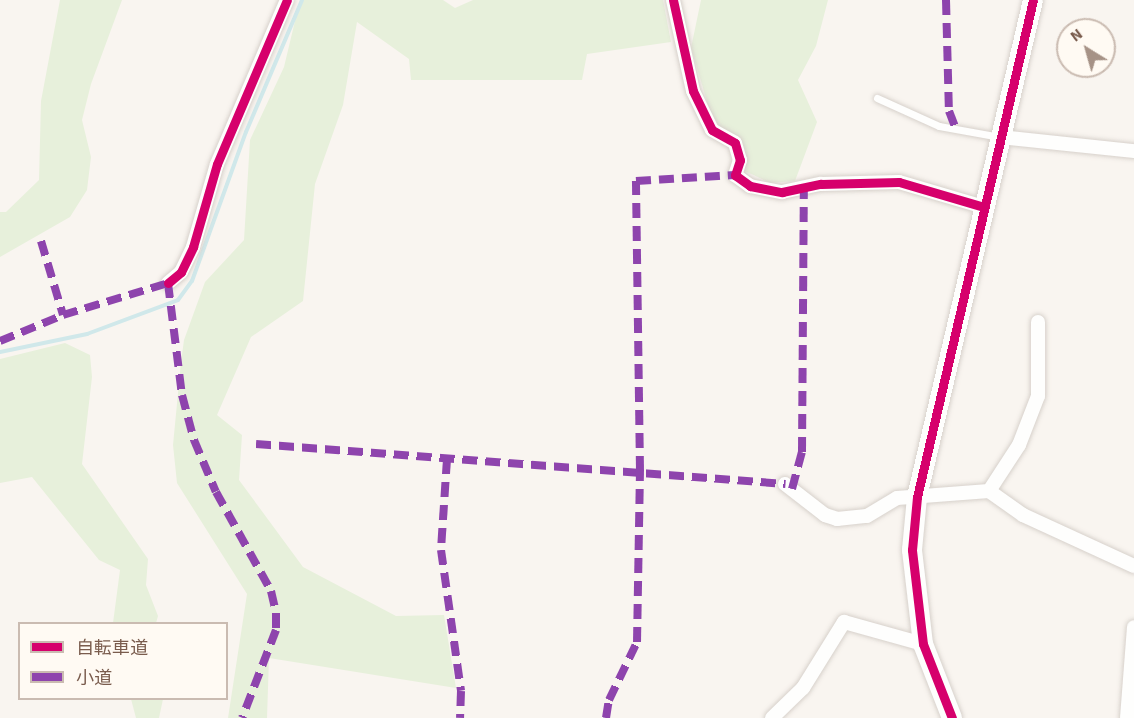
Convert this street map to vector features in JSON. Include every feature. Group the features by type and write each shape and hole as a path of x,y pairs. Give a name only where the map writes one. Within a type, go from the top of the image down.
{"street":[{"path":"168,284 181,272 193,247 217,164 287,0"},
{"path":"673,0 693,91 712,130 735,143 740,160 735,175 750,186 782,192 821,184 899,182 984,207"},
{"path":"951,718 923,644 912,550 916,497 1033,0"},
{"path":"1000,137 1134,151"},
{"path":"989,491 1019,445 1038,396 1038,322"},
{"path":"785,483 825,515 837,519 867,516 897,498 989,491 1023,515 1134,567"},
{"path":"772,718 803,688 844,622 923,644"},
{"path":"1127,718 1134,627"}],"lane":[{"path":"877,98 939,126 1000,137"}],"green space":[{"path":"60,0 122,0 91,84 82,120 91,157 87,190 70,217 0,257 0,212 6,212 39,180 41,101"},
{"path":"300,0 443,0 455,8 473,0 663,0 671,42 587,54 582,80 411,80 409,59 357,22 343,105 315,184 303,301 251,337 217,415 242,435 239,480 303,567 396,616 444,615 456,688 269,658 267,718 228,718 247,594 177,483 173,445 181,362 184,340 205,282 244,240 250,140 284,67"},
{"path":"701,0 828,0 816,46 798,80 817,122 795,181 770,183 745,171 739,141 720,128 709,108 691,48"},
{"path":"65,343 90,355 92,377 82,464 148,559 146,585 158,616 156,622 113,622 120,570 99,560 32,477 0,483 0,359"},
{"path":"131,700 163,700 159,718 136,718"}],"waterway":[{"path":"0,352 87,334 178,300 192,281 246,132 302,0"}],"marked path":[{"path":"946,0 949,111 956,129"},
{"path":"606,718 609,700 637,642 640,471 636,181 735,175"},
{"path":"792,489 802,452 804,189"},
{"path":"41,241 63,315"},
{"path":"0,341 63,315 168,283 182,395 194,440 216,492 271,591 276,613 276,630 242,718"},
{"path":"256,444 785,484"},
{"path":"447,459 441,550 461,691 460,718"}],"cycle path":[{"path":"168,283 181,272 193,247 217,164 287,0"},
{"path":"673,0 693,91 712,130 735,143 740,160 735,175 750,186 782,192 821,184 899,182 984,207"},
{"path":"952,718 923,644 912,550 917,497 1033,0"}]}
